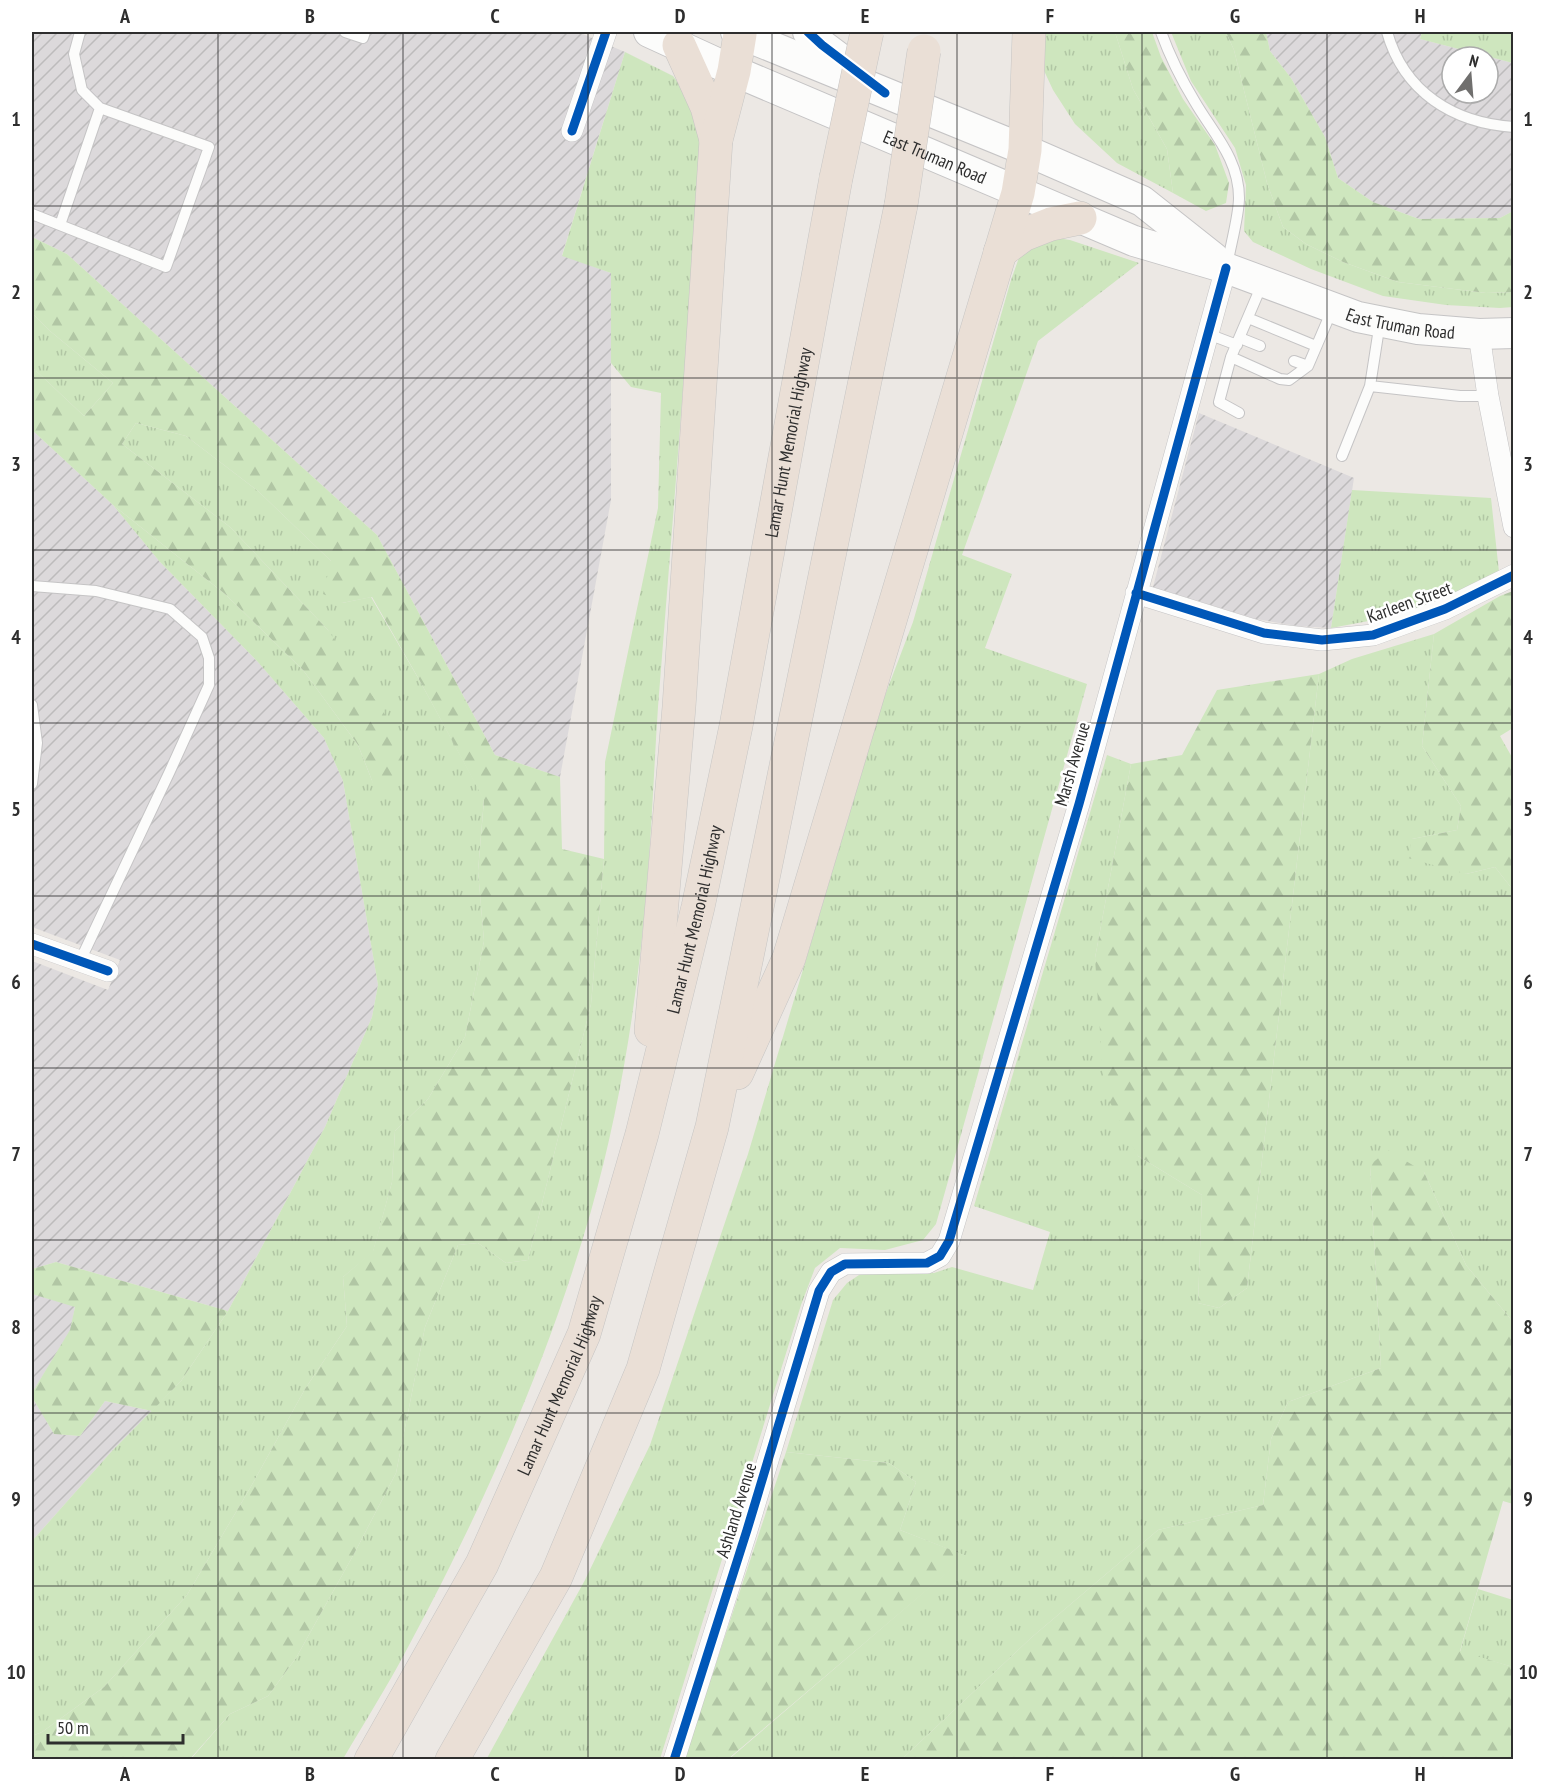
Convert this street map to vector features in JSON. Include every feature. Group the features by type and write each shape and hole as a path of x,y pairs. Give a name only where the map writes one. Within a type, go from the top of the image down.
{"highway":[{"path":"642,1134 679,707 716,140 734,71 739,32"},
{"name":"Lamar Hunt Memorial Highway","path":"371,1760 482,1564 585,1334 642,1134 698,907 736,726 836,178 867,32"},
{"path":"712,1127 789,958 1018,193 1025,150 1029,32"},
{"path":"452,1760 556,1577 643,1369 712,1127 901,205 926,41"},
{"path":"679,45 707,106 716,140"},
{"path":"1000,252 1023,235 1051,224 1080,218"}],"main road":[{"name":"East Truman Road","path":"649,32 734,71 1134,241 1226,268 1358,317 1418,329 1479,334 1514,333"},
{"name":"East Truman Road","path":"739,32 1142,201 1226,268"},
{"path":"808,32 885,93"}],"street":[{"path":"572,131 606,32"},
{"name":"Marsh Avenue","path":"831,1272 845,1264 927,1263 940,1256 949,1240 1075,815 1226,268"},
{"path":"1479,334 1488,396 1514,527"},
{"name":"Karleen Street","path":"1136,594 1264,633 1322,640 1373,634 1444,609 1514,575"},
{"path":"32,944 108,971"},
{"name":"Ashland Avenue","path":"674,1760 747,1530 819,1291 831,1272"}],"lane":[{"path":"32,214 166,267 209,147 100,108 81,90 74,54 78,32"},
{"path":"345,32 363,38 364,32"},
{"path":"1161,32 1171,60 1196,104 1226,148 1233,167 1239,197 1226,268"},
{"path":"1387,32 1393,53 1414,81 1436,104 1470,120 1514,127"},
{"path":"60,225 100,108"},
{"path":"1239,413 1219,402 1231,357 1263,282"},
{"path":"1231,357 1280,379 1289,380 1308,366 1333,308"},
{"path":"1248,318 1316,346"},
{"path":"1342,456 1370,386 1380,321"},
{"path":"1208,334 1260,346"},
{"path":"1294,361 1308,366"},
{"path":"1370,386 1460,396 1488,396"},
{"path":"32,586 96,591 170,609 202,638 209,658 209,685 80,961"},
{"path":"32,705 37,742 32,784"}],"shaded area":[{"path":"32,32 578,32 625,52 562,255 611,273 611,500 560,777 495,755 377,535 67,254 32,237"},
{"path":"1266,32 1422,32 1420,39 1443,45 1440,45 1440,105 1500,105 1500,60 1513,63 1513,211 1500,218 1419,219 1373,202 1338,178 1325,137 1291,78 1270,51"},
{"path":"1199,413 1354,478 1331,628 1297,626 1256,619 1153,587"},
{"path":"32,430 113,505 160,562 257,661 324,738 343,781 378,985 372,1017 325,1127 228,1311 56,1262 32,1269 32,961 108,990 120,960 32,927"},
{"path":"32,1294 75,1306 71,1330 32,1393"},
{"path":"32,1397 54,1434 80,1436 105,1401 152,1411 111,1452 32,1541"}],"green space":[{"path":"1041,32 1115,32 1133,89 1167,149 1173,193 1117,163 1075,124 1053,90 1040,62"},
{"path":"1115,32 1152,32 1161,57 1183,99 1215,145 1229,183 1226,203 1206,211 1173,193 1167,149 1133,89"},
{"path":"1171,32 1226,32 1234,50 1267,183 1283,227 1306,244 1343,262 1398,282 1486,293 1513,292 1513,307 1446,305 1383,296 1311,269 1253,242 1244,231 1246,185 1235,148 1191,81"},
{"path":"1226,32 1266,32 1270,51 1291,78 1325,137 1338,178 1373,202 1419,219 1500,218 1513,211 1513,292 1486,293 1398,282 1343,262 1306,244 1283,227 1267,183 1234,50"},
{"path":"1422,32 1513,32 1513,63 1500,60 1500,45 1443,45 1420,39"},
{"path":"625,52 673,76 694,103 702,130 643,926 627,1049 602,1171 574,1268 554,1324 487,1490 435,1597 392,1677 343,1759 190,1760 230,1714 268,1696 296,1658 355,1552 396,1473 425,1327 458,1245 478,1243 506,1263 528,1260 591,1004 604,859 605,762 658,508 661,393 631,387 611,363 611,273 562,256"},
{"path":"32,237 67,254 377,535 495,755 560,777 562,849 604,859 591,1004 528,1260 506,1263 478,1243 458,1245 425,1327 396,1473 355,1552 296,1658 268,1696 230,1714 190,1759 32,1759 32,1736 42,1732 104,1687 187,1595 305,1389 347,1326 343,1277 373,1251 392,1182 395,1131 428,1099 465,1037 484,941 478,871 484,800 372,597 342,603 323,594 331,561 258,491 186,436 136,423 122,444 230,527 328,630 392,725 407,772 393,788 373,783 358,745 303,670 225,594 113,505 32,430 32,367 84,416 113,383 50,331 32,313"},
{"path":"1050,237 1070,240 1139,263 1038,341 962,555 1012,574 985,648 1087,684 936,1224 923,1240 885,1250 840,1248 815,1268 801,1305 660,1759 486,1760 585,1580 650,1445 748,1154 884,698 913,622 1011,280 1021,252"},
{"path":"32,313 50,331 113,383 84,416 32,367"},
{"path":"136,423 186,436 258,491 331,561 342,603 371,597 484,799 478,871 484,941 465,1037 428,1099 395,1131 392,1182 373,1252 343,1277 347,1326 305,1389 187,1595 104,1687 42,1732 32,1736 32,1541 111,1452 181,1381 228,1311 325,1127 372,1017 378,985 343,781 324,738 257,661 160,562 113,505 225,594 303,670 358,745 373,783 328,630 230,527 122,444"},
{"path":"1352,490 1491,498 1499,572 1437,602 1390,617 1331,628"},
{"path":"1513,591 1513,728 1500,736 1513,759 1513,890 1495,867 1466,874 1408,858 1412,839 1457,830 1461,806 1422,746 1434,634 1500,596"},
{"path":"1434,634 1422,746 1461,806 1457,830 1412,839 1466,874 1495,867 1513,890 1513,1322 1466,1265 1424,1172 1370,1165 1381,1368 1288,1402 1271,1439 1263,1505 1158,1530 1032,1637 902,1759 728,1760 966,1556 900,1530 916,1482 889,1463 786,1452 833,1300 847,1283 862,1273 934,1273 952,1267 1033,1290 1050,1232 974,1206 1107,755 1131,764 1095,958 1138,1156 1202,1195 1198,1303 1219,1308 1247,1288 1319,674 1352,659"},
{"path":"1319,674 1247,1288 1219,1308 1198,1303 1202,1195 1138,1156 1104,1091 1095,958 1131,764 1182,755 1217,690"},
{"path":"1388,1150 1424,1172 1466,1265 1513,1322 1513,1504 1503,1501 1460,1651 1513,1667 1513,1759 902,1759 1032,1637 1158,1530 1263,1505 1271,1439 1288,1402 1381,1368 1370,1165"},
{"path":"56,1262 228,1311 181,1381 152,1411 105,1401 80,1436 54,1434 32,1397 32,1393 70,1330 75,1307 32,1294 32,1269"},
{"path":"786,1452 889,1463 916,1482 900,1530 967,1556 728,1759 684,1760"},
{"path":"1478,1589 1513,1600 1513,1667 1460,1652"}],"cycle path":[{"path":"572,131 606,32"},
{"path":"808,32 885,93"},
{"path":"674,1760 747,1530 819,1291 831,1272 845,1264 927,1263 940,1256 949,1241 1079,804 1226,268"},
{"path":"1136,593 1264,633 1322,640 1373,635 1445,609 1514,575"},
{"path":"32,944 108,971"}]}
